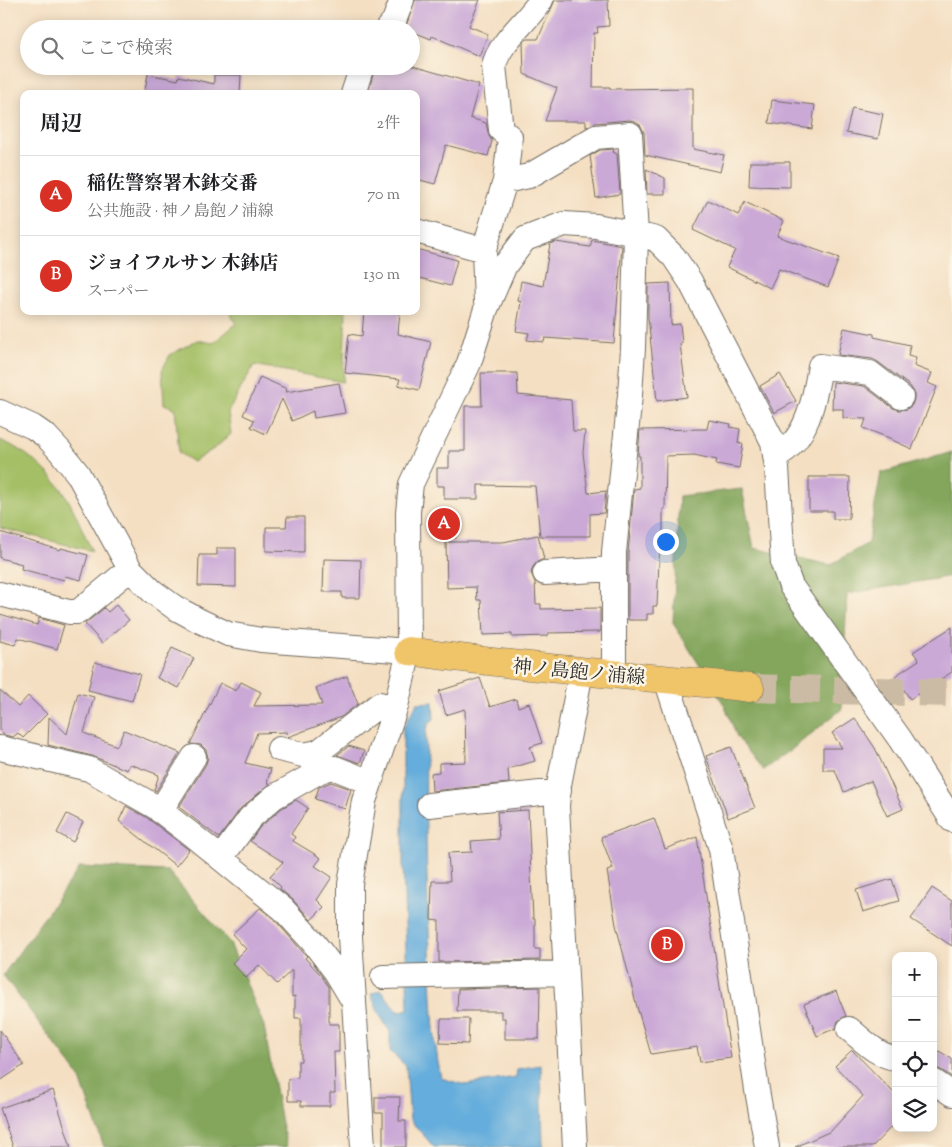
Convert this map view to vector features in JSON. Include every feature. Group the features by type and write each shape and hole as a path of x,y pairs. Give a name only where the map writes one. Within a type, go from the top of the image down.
{"main road":[{"name":"神ノ島飽ノ浦線","path":"409,650 467,660 750,688"}],"street":[{"path":"394,20 402,0"},
{"path":"486,309 484,250 505,181 510,137 501,130 494,66 496,58 508,41 541,0"},
{"path":"354,90 359,75"},
{"path":"505,181 529,176 596,137 630,134 636,234 630,395 614,552 614,674"},
{"path":"363,1147 350,937 350,884 359,830 370,782 395,708 409,650 408,512 411,484 469,363 486,309 505,265 525,239 564,224 596,226 656,239 674,256 690,281 773,442 778,468 782,564 790,586 900,739 952,820"},
{"path":"420,232 484,250"},
{"path":"775,456 782,453 803,429 812,407 820,366 870,373 901,397"},
{"path":"0,412 33,427 46,436 60,451 78,474 130,569 152,591 174,607 228,634 261,640 409,650"},
{"path":"545,573 614,568"},
{"path":"0,594 69,612 78,612 130,569"},
{"path":"575,1147 557,806 581,672"},
{"path":"666,679 721,849 755,1080 767,1147"},
{"path":"279,749 303,755 318,752 380,704 395,708"},
{"path":"0,748 89,769 160,811 283,909 313,942 336,972 354,1001"},
{"path":"160,811 194,757"},
{"path":"221,858 250,818 274,797 320,771 335,768 370,782"},
{"path":"429,805 559,791"},
{"path":"382,977 566,973"},
{"path":"849,1029 874,1050 892,1058"},
{"path":"937,1084 952,1094"}],"green space":[{"path":"231,315 346,315 343,382 254,365 228,412 231,434 215,448 193,462 179,453 175,408 164,404 162,370 170,355 197,340 213,343 236,324"},
{"path":"0,440 27,455 57,483 71,504 92,551 0,528"},
{"path":"952,452 952,576 847,594 842,709 763,770 737,737 725,706 673,623 679,496 742,489 754,548 830,565 868,543 881,473"},
{"path":"80,867 168,871 230,943 264,1026 287,1147 104,1147 79,1076 3,975"}],"water":[{"path":"433,702 434,719 429,723 426,731 426,840 433,1013 441,1078 465,1085 516,1077 517,1069 541,1065 543,1147 434,1147 410,1120 406,1066 390,1051 390,1032 378,1012 371,994 381,990 398,1012 408,1009 403,864 403,728 417,703"}],"building":[{"path":"415,0 480,0 469,26 488,34 479,56 432,36 431,39 420,35 420,20 408,20"},
{"path":"555,0 608,0 609,26 597,27 598,33 594,33 593,87 610,87 610,89 693,88 693,149 724,155 720,172 645,155 644,133 641,126 635,121 595,123 586,127 586,121 545,121 557,88 524,74 523,43 527,39 538,39"},
{"path":"420,68 479,85 470,118 486,123 492,141 488,156 446,145 435,184 420,180 420,90 369,90 373,75 420,75"},
{"path":"148,75 178,80 179,76 214,84 214,75 241,75 240,90 145,90"},
{"path":"772,100 815,105 812,129 769,123"},
{"path":"852,108 883,114 878,139 846,133"},
{"path":"614,149 613,152 617,154 620,194 596,198 590,156 600,150"},
{"path":"750,162 790,162 790,187 749,186"},
{"path":"646,169 665,178 665,194 647,194"},
{"path":"708,200 738,215 745,202 784,221 777,236 839,258 828,287 779,269 770,288 727,267 735,250 693,230"},
{"path":"592,240 622,246 614,343 545,338 544,342 527,340 529,333 516,331 521,302 518,301 521,281 543,286 550,244 556,242 590,247"},
{"path":"420,250 457,260 450,286 420,278"},
{"path":"670,283 671,325 680,324 682,343 680,344 687,397 657,401 648,317 648,284"},
{"path":"364,315 400,315 398,334 431,342 419,390 398,385 400,379 345,373 349,334 362,336"},
{"path":"844,328 874,334 874,337 910,345 908,356 916,358 914,366 932,373 928,383 937,387 912,449 863,428 866,419 843,418 843,409 832,409 833,382 864,386 893,408 899,410 907,409 912,405 914,399 914,392 910,386 878,362 872,359 838,355"},
{"path":"481,373 517,373 518,395 571,400 573,431 585,431 583,453 588,493 606,491 604,513 590,514 590,536 540,536 535,486 478,485 478,499 444,499 444,486 437,486 437,468 449,468 449,451 465,451 465,406 482,406"},
{"path":"780,374 796,401 774,413 760,386"},
{"path":"260,377 287,389 286,392 339,383 345,413 314,418 313,411 292,421 282,399 266,434 251,427 254,420 243,415"},
{"path":"709,420 731,424 730,427 740,429 738,443 743,444 739,468 716,464 717,460 694,455 666,456 665,509 663,509 663,539 660,539 657,606 653,606 653,614 647,614 647,620 628,620 628,553 634,489 640,488 640,456 638,456 640,430 707,429"},
{"path":"809,477 850,477 849,519 833,519 833,511 809,511"},
{"path":"287,517 304,517 304,552 266,551 266,527 286,527"},
{"path":"435,519 456,519 456,538 436,538"},
{"path":"0,532 60,550 61,548 88,555 81,580 65,576 64,580 21,569 22,564 0,558"},
{"path":"538,535 544,559 537,562 531,573 535,582 536,604 541,604 541,609 600,608 600,632 547,633 548,636 512,637 512,634 483,635 481,600 477,600 476,587 447,588 446,542 503,542"},
{"path":"217,548 236,548 236,587 198,586 199,555 217,555"},
{"path":"324,559 361,560 360,598 342,598 342,592 323,592"},
{"path":"116,605 129,620 102,643 85,624 104,608 108,612"},
{"path":"0,614 37,625 39,618 64,625 57,649 18,638 15,645 0,641"},
{"path":"952,627 952,672 910,699 895,676 919,660 913,652"},
{"path":"172,648 194,658 179,688 157,678"},
{"path":"95,662 140,674 132,701 88,690"},
{"path":"347,676 358,704 341,717 288,737 287,732 257,733 245,763 271,769 267,782 270,784 241,808 219,838 179,807 206,764 208,757 206,750 201,745 190,744 220,683 236,691 241,682 261,692 254,706 322,705 316,688"},
{"path":"480,678 490,707 516,699 518,707 529,703 542,743 530,747 535,761 508,769 509,783 432,791 431,773 439,772 439,763 466,762 465,709 446,715 439,691"},
{"path":"0,690 18,707 28,696 47,714 23,738 18,733 13,737 4,735 0,731"},
{"path":"78,693 94,697 84,733 117,746 124,730 180,753 156,791 154,790 159,775 130,764 127,770 92,756 48,745 49,717 67,734"},
{"path":"855,718 875,748 903,809 887,816 871,781 844,792 835,770 823,770 823,748 842,748 832,733"},
{"path":"349,746 364,751 360,763 337,755"},
{"path":"731,747 755,808 728,818 706,756"},
{"path":"331,782 351,789 345,809 315,799 319,787"},
{"path":"296,800 308,808 291,834 295,837 293,841 321,858 315,866 332,877 317,900 324,907 311,920 280,889 281,887 270,876 283,862 250,841 260,827 282,808"},
{"path":"126,806 146,817 189,850 176,866 119,821"},
{"path":"528,810 533,919 535,919 535,949 540,949 540,960 439,962 439,921 431,920 432,881 450,881 448,853 472,852 471,841 499,839 497,812"},
{"path":"67,814 83,822 73,842 57,833"},
{"path":"654,818 665,849 697,837 731,1058 700,1062 697,1047 651,1054 616,925 607,871 613,869 601,837"},
{"path":"892,879 899,901 863,912 856,890"},
{"path":"932,888 952,901 952,946 911,919"},
{"path":"260,908 274,919 307,956 305,958 329,987 329,1024 339,1024 339,1052 334,1052 335,1093 330,1093 330,1106 301,1106 301,1101 288,1101 288,1079 298,1078 298,1061 301,1061 301,1018 295,1018 295,996 292,997 292,970 277,984 259,965 246,978 232,963 246,949 232,934"},
{"path":"540,987 539,1039 505,1039 505,1018 501,1018 501,1011 457,1011 458,989"},
{"path":"836,991 846,1016 838,1021 836,1028 817,1036 804,1004"},
{"path":"441,1019 469,1019 468,1044 440,1043"},
{"path":"0,1030 24,1065 0,1081"},
{"path":"852,1050 892,1091 892,1126 872,1147 795,1147 831,1131 863,1096 835,1066"},
{"path":"939,1051 952,1059 952,1077 937,1068 937,1054"},
{"path":"53,1090 71,1147 13,1147 0,1108"},
{"path":"375,1097 400,1097 399,1121 406,1121 406,1147 383,1147 383,1113 375,1113"}],"tunnel":[{"path":"750,688 952,693"}],"place":[{"name":"稲佐警察署木鉢交番","path":"444,524"},
{"name":"ジョイフルサン 木鉢店","path":"667,945"}]}
